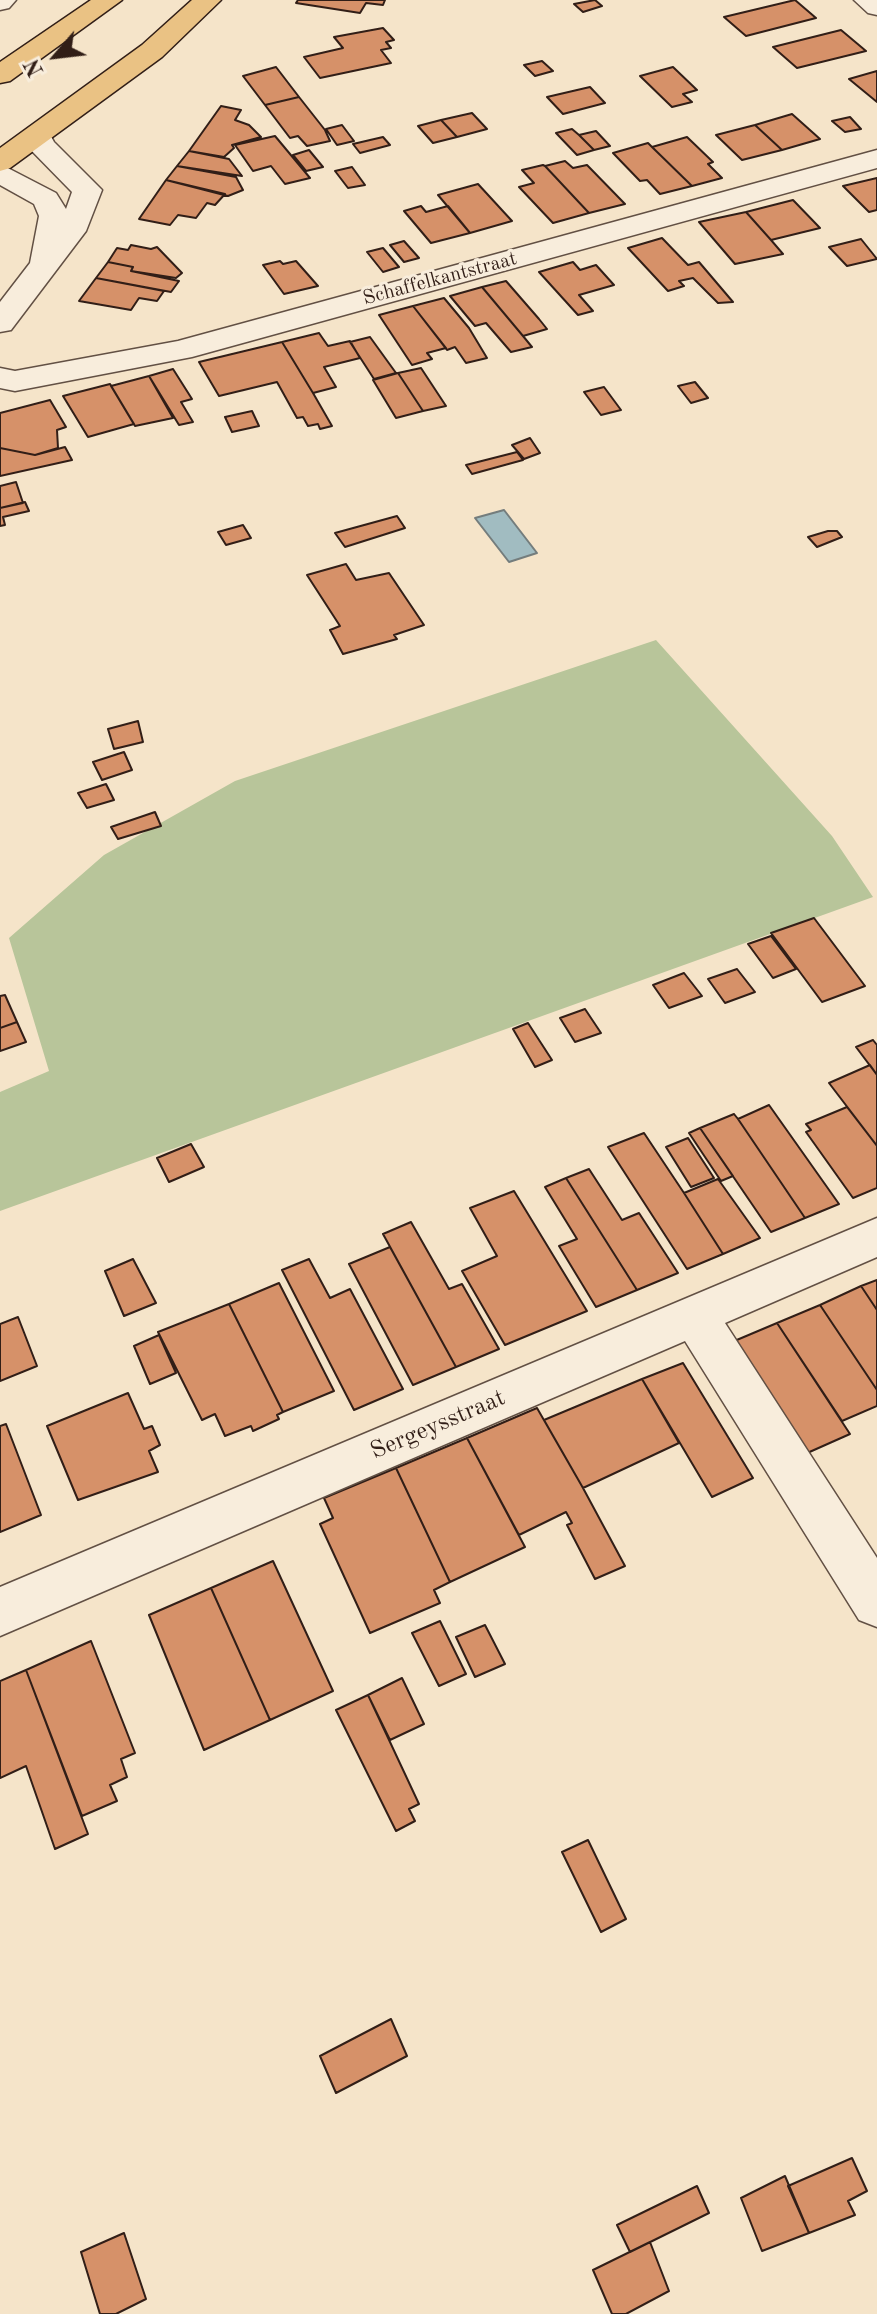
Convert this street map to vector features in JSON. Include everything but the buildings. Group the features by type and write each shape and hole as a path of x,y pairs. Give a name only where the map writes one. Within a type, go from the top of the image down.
{"main road":[{"path":"0,75 109,0"},
{"path":"0,162 152,51 208,0"},
{"path":"59,33 116,34 129,52 124,69"}],"street":[{"path":"867,0 877,7"},
{"path":"0,323 75,225 87,190 40,145 38,137"},
{"name":"Schaffelkantstraat","path":"0,378 15,381 181,350 877,159"},
{"path":"0,173 46,199 54,216 45,262"},
{"name":"Sergeysstraat","path":"0,1612 877,1237"},
{"path":"694,1315 877,1603"}],"green space":[{"path":"656,640 832,836 873,897 0,1211 0,1092 49,1071 9,938 104,855 235,781"}],"water":[{"path":"504,510 537,553 509,562 475,518"}]}
